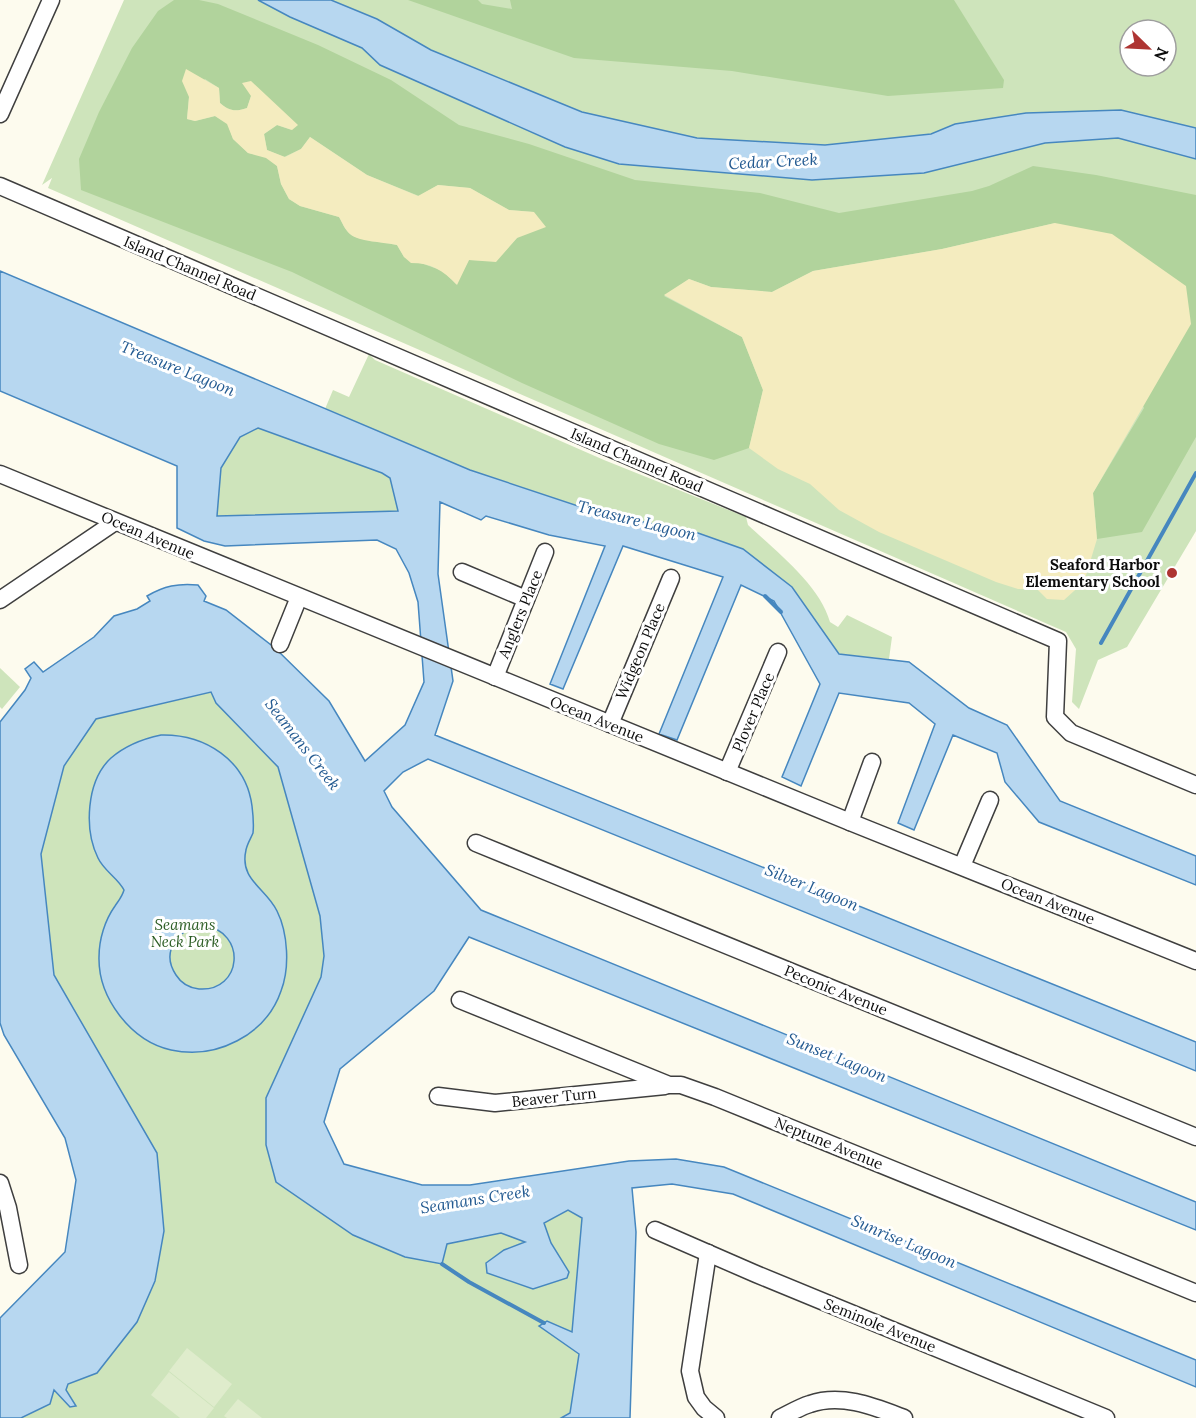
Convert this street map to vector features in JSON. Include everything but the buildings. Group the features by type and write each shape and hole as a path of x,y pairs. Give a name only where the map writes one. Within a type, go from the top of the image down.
{"street":[{"path":"0,114 51,0"},
{"name":"Island Channel Road","path":"0,186 1058,640 1055,717 1071,733 1196,785"},
{"name":"Ocean Avenue","path":"0,474 727,772 1196,961"},
{"path":"0,600 115,522"},
{"name":"Anglers Place","path":"495,677 544,552"},
{"path":"462,572 526,599"},
{"name":"Widgeon Place","path":"610,724 671,578"},
{"path":"280,645 299,597"},
{"name":"Plover Place","path":"727,772 778,652"},
{"path":"850,822 872,762"},
{"path":"962,866 990,800"},
{"name":"Peconic Avenue","path":"476,843 1196,1137"},
{"name":"Neptune Avenue","path":"460,1000 669,1085 681,1085 715,1097 1196,1293"},
{"name":"Beaver Turn","path":"438,1096 495,1103 669,1085"},
{"path":"0,1183 8,1208 19,1265"},
{"name":"Seminole Avenue","path":"654,1230 1106,1418"},
{"path":"708,1253 690,1371 696,1397 716,1418"},
{"path":"780,1418 811,1403 834,1400 862,1403 904,1418"}],"green space":[{"path":"124,0 258,0 290,17 377,19 331,0 1196,0 1196,531 1127,647 1098,660 1079,709 1072,702 1076,649 1066,632 48,188 52,178 42,185"},
{"path":"174,0 199,0 218,4 318,45 391,80 459,125 529,144 635,180 760,193 839,213 972,191 989,186 1033,166 1096,175 1196,195 1196,437 1142,532 1097,539 1093,493 1144,408 1055,223 942,249 813,271 772,292 711,287 689,279 664,296 742,337 763,390 749,448 714,460 659,444 522,383 292,272 81,190 79,159 99,112 132,48 158,11","holes":["205,79 219,88 220,103 226,108 232,110 247,108 251,96 292,130 277,125 264,134 267,150 284,157 301,149 310,137 367,175 419,196 438,185 470,188 509,210 534,212 517,238 496,261 469,260 456,284 443,271 404,257 397,245 354,236 350,234 339,217 300,206 289,199 281,184 277,166 266,157 248,153 233,139 228,124 215,116 195,121 187,119 189,97"]},
{"path":"408,0 478,0 482,4 512,9 510,0 954,0 1004,80 1003,88 888,96 732,71 574,58"},
{"path":"369,354 375,360 604,460 746,517 748,525 784,557 807,582 825,608 830,622 838,627 847,615 892,637 889,659 839,654 792,587 698,533 599,513 470,470 325,409 333,390 349,397"},
{"path":"258,428 382,473 390,478 398,511 217,516 221,468 240,437"},
{"path":"0,668 20,687 2,709 0,707"},
{"name":"Seamans Neck Park","path":"212,692 216,703 278,767 320,916 324,956 321,977 266,1098 266,1145 447,1244 501,1233 526,1242 504,1250 486,1263 487,1273 557,1280 567,1278 569,1272 551,1243 544,1223 568,1210 582,1218 572,1333 547,1321 579,1354 570,1413 561,1418 21,1418 50,1404 53,1390 70,1407 66,1390 68,1384 97,1373 157,1153 54,975 41,854 64,766 96,719"},
{"path":"187,1348 232,1384 214,1407 169,1371"},
{"path":"169,1372 214,1408 206,1418 180,1418 151,1395"},
{"path":"238,1399 262,1418 227,1418 224,1416"}],"sand":[{"path":"186,69 219,88 220,103 232,110 247,108 251,96 242,83 251,81 298,125 292,130 277,125 264,134 267,150 285,157 301,149 310,137 367,175 418,196 438,185 470,188 509,210 534,212 546,227 517,238 496,262 469,260 457,285 436,268 411,263 404,257 397,245 354,237 339,217 300,206 289,199 281,184 277,166 266,158 248,153 233,139 227,124 215,116 195,121 187,119 189,97 182,81"},
{"path":"1055,223 1112,234 1186,286 1191,324 1093,493 1097,539 1084,582 1064,600 1047,599 1037,589 1018,589 996,582 879,532 839,510 810,484 778,469 749,448 763,390 742,337 664,295 689,279 711,287 772,292 813,271 942,249"}],"water":[{"name":"Cedar Creek","path":"258,0 331,0 377,19 431,50 582,112 697,138 825,145 931,134 955,124 1026,113 1121,110 1196,128 1196,159 1118,138 1045,143 924,173 812,180 619,164 565,147 380,65 362,48 290,17"},
{"path":"0,271 470,470 599,513 698,533 743,549 792,587 839,654 909,662 969,708 1007,725 1060,801 1196,856 1196,885 1039,822 1005,782 997,753 953,735 914,830 898,823 935,724 909,703 839,693 801,786 782,777 820,684 774,601 741,585 677,740 659,734 723,577 623,546 563,689 550,684 605,546 549,535 486,516 481,520 440,502 438,574 453,681 435,735 1196,1042 1196,1071 428,759 403,772 384,791 392,807 481,910 1196,1202 1196,1230 469,937 434,991 340,1069 324,1122 344,1164 422,1185 470,1185 629,1161 676,1159 724,1167 1196,1360 1196,1387 733,1194 672,1184 632,1188 636,1232 630,1418 561,1418 570,1413 579,1354 539,1326 547,1321 572,1332 582,1218 568,1210 544,1223 551,1243 569,1272 567,1278 533,1289 487,1273 486,1263 504,1250 525,1242 501,1233 447,1244 442,1264 405,1257 353,1235 276,1182 266,1145 266,1098 321,977 324,956 320,916 278,767 216,703 211,692 96,719 64,766 41,854 54,975 157,1153 164,1231 155,1281 137,1322 97,1373 68,1384 66,1390 76,1406 70,1407 54,1390 50,1404 21,1418 0,1418 0,1318 65,1252 76,1180 65,1138 4,1035 0,1023 0,722 25,690 31,678 25,669 34,662 43,672 94,637 114,616 137,609 150,601 147,596 171,586 191,584 198,585 206,596 204,601 226,610 275,648 329,701 365,761 405,725 424,682 418,602 409,573 396,549 377,540 225,546 204,541 177,528 177,466 0,391","holes":["258,428 382,473 390,478 398,511 217,516 221,468 240,437"]},
{"path":"161,735 193,739 208,745 232,763 241,775 248,790 253,819 253,833 246,850 246,869 277,911 284,930 286,972 274,1007 251,1032 237,1041 205,1051 171,1050 143,1037 120,1016 104,988 100,972 99,950 103,930 124,890 101,863 94,847 89,820 92,792 103,768 117,753 128,746","holes":["203,925 218,930 227,938 233,949 234,961 231,972 224,981 213,987 199,989 186,985 178,978 172,966 170,957 174,942 194,927"]}],"waterway":[{"path":"1101,643 1196,473"},
{"name":"Treasure Lagoon","path":"765,596 781,612"},
{"path":"442,1264 469,1282 544,1323"}],"place":[{"name":"Seaford Harbor Elementary School","path":"1172,573"}],"water label":[{"name":"Seamans Creek","path":"303,744"},
{"name":"Silver Lagoon","path":"812,887"},
{"name":"Sunset Lagoon","path":"837,1057"},
{"name":"Seamans Creek","path":"475,1199"},
{"name":"Sunrise Lagoon","path":"904,1241"}]}
